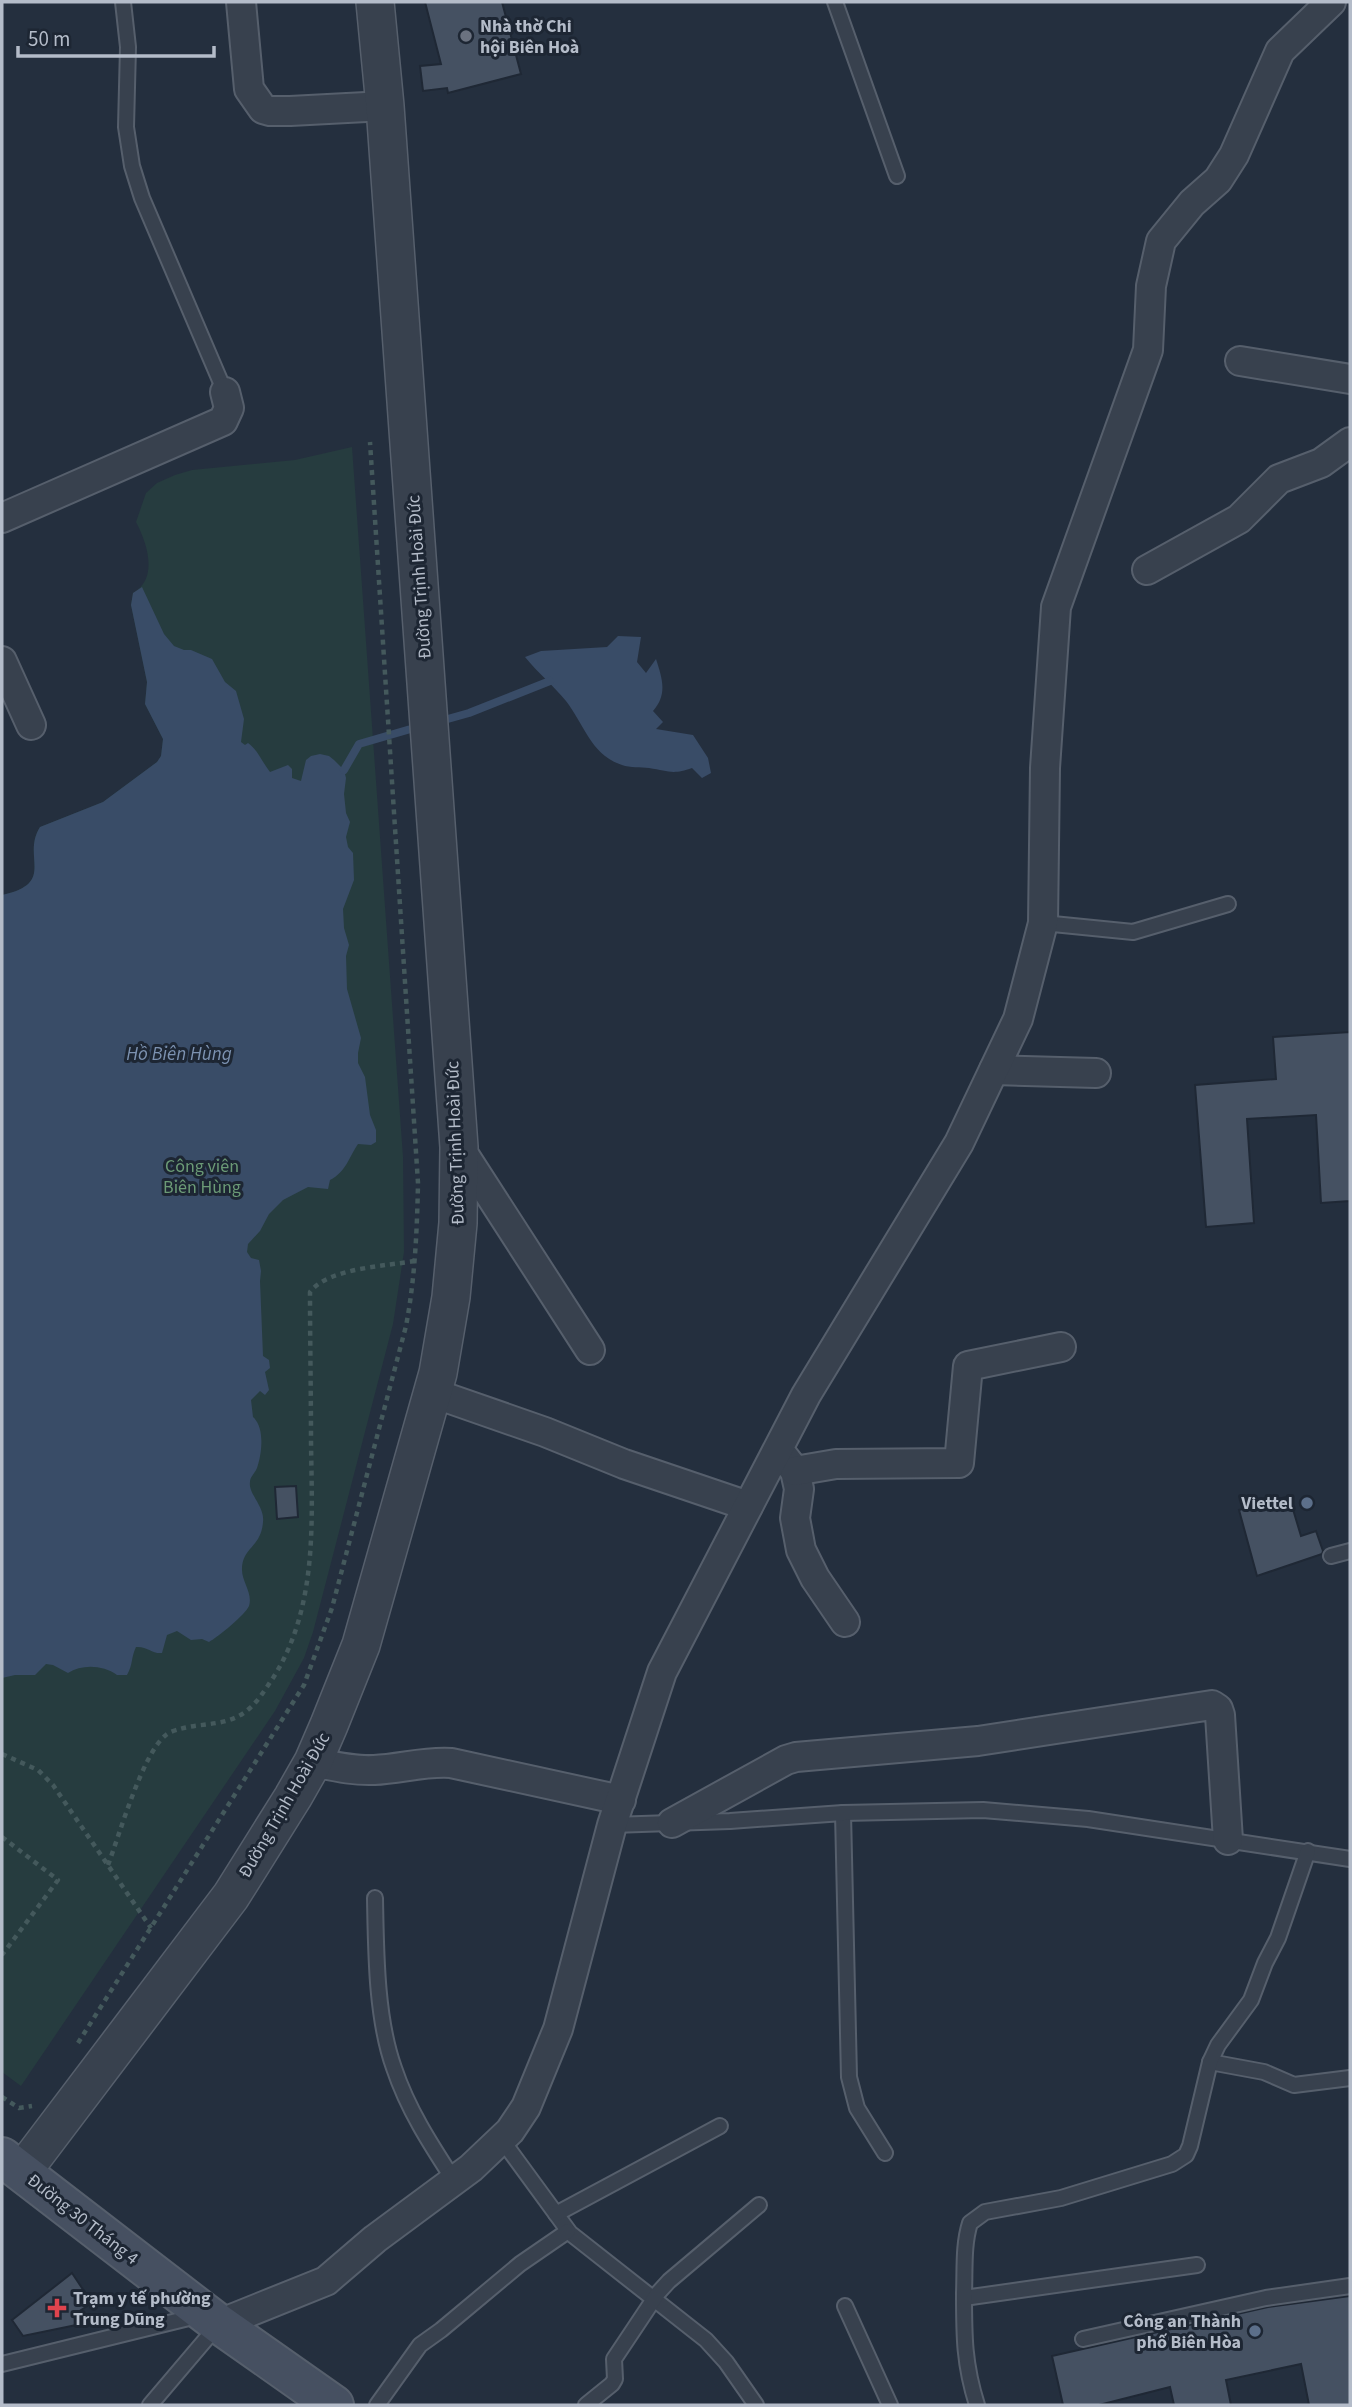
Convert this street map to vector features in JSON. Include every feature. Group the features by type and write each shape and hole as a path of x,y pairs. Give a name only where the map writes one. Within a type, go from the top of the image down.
{"main road":[{"name":"Đường 30 Tháng 4","path":"12,2164 212,2319 334,2405"}],"street":[{"path":"241,2 249,89 263,108 290,111 386,106"},
{"name":"Đường Trịnh Hoài Đức","path":"12,2164 231,1896 313,1762 361,1645 433,1393 451,1297 458,1223 459,1147 386,106 375,2"},
{"path":"212,2319 326,2281 375,2239 455,2182 502,2140 526,2107 558,2029 616,1812 662,1672 748,1506 786,1461 806,1395 959,1143 1018,1019 1043,923 1045,768 1056,607 1148,350 1151,286 1161,241 1192,202 1218,180 1234,155 1280,51 1331,2"},
{"path":"1240,361 1350,379"},
{"path":"2,519 223,421 229,408 225,392"},
{"path":"1147,570 1239,519 1279,479 1321,463 1350,442"},
{"path":"2,660 31,725"},
{"path":"994,1070 1097,1073"},
{"path":"459,1147 590,1350"},
{"path":"786,1461 836,1464 959,1463 968,1366 1060,1347"},
{"path":"433,1393 545,1432 624,1464 748,1506"},
{"path":"786,1461 799,1489 796,1518 801,1550 815,1578 845,1622"},
{"path":"672,1823 796,1757 978,1741 1212,1705 1218,1709 1220,1715 1228,1840"},
{"path":"313,1762 344,1769 373,1770 433,1762 452,1763 616,1812"}],"lane":[{"path":"123,2 128,47 126,127 132,166 142,198 225,392"},
{"path":"835,2 897,176"},
{"path":"1043,923 1133,932 1228,904"},
{"path":"1331,1556 1350,1551"},
{"path":"616,1812 672,1823 843,1814 983,1811 1088,1819 1350,1859"},
{"path":"843,1814 849,2077 857,2108 885,2153"},
{"path":"977,2405 966,2364 964,2298 970,2223 985,2212 1061,2198 1180,2161 1186,2155 1210,2062 1218,2045 1255,1992 1265,1963 1278,1938 1308,1851"},
{"path":"375,1898 379,1988 390,2056 408,2104 455,2182"},
{"path":"1210,2062 1264,2072 1294,2085 1350,2078"},
{"path":"556,2214 720,2126"},
{"path":"502,2140 568,2231 706,2340 720,2354 756,2405"},
{"path":"586,2405 612,2384 615,2379 614,2358 669,2281 760,2205"},
{"path":"377,2405 420,2345 520,2264 568,2231"},
{"path":"964,2298 1197,2265"},
{"path":"1083,2339 1266,2298 1350,2286"},
{"path":"845,2306 890,2405"},
{"path":"2,2364 212,2319"},
{"path":"150,2405 212,2319"}],"path":[{"path":"71,2053 304,1685 332,1608 406,1326 415,1261 418,1183 370,442"},
{"path":"108,1865 147,1763 166,1734 181,1729 220,1724 251,1707 278,1671 299,1625 310,1556 310,1292 323,1280 336,1275 415,1261"},
{"path":"2,1754 38,1770 53,1785 151,1928"},
{"path":"2,1838 58,1880 2,1955"},
{"path":"2,2097 19,2108 28,2108 39,2101"}],"green space":[{"name":"Công viên Biên Hùng","path":"352,447 403,1157 404,1252 393,1324 304,1658 275,1711 21,2086 2,2072 2,895 19,890 28,884 33,876 35,838 40,827 103,802 157,762 161,756 163,739 145,704 147,682 131,605 133,593 146,579 148,569 147,550 136,522 146,493 157,483 192,470 295,460"}],"water":[{"name":"Hồ Biên Hùng","path":"142,587 164,634 174,646 212,659 225,682 236,691 244,719 241,742 251,746 270,772 288,765 292,769 292,778 301,781 306,760 320,754 329,756 344,770 346,813 350,822 346,837 348,847 353,853 354,880 343,909 344,928 349,945 346,956 347,989 361,1038 358,1063 365,1077 376,1142 371,1145 358,1144 344,1169 330,1180 328,1189 308,1187 283,1200 269,1214 260,1231 248,1244 247,1252 251,1258 259,1260 261,1271 263,1356 269,1360 270,1368 265,1372 269,1390 265,1395 260,1391 251,1400 253,1417 259,1427 261,1448 250,1487 262,1511 263,1522 259,1537 243,1562 242,1574 250,1597 247,1610 209,1642 202,1639 191,1640 177,1631 167,1635 162,1653 136,1647 127,1675 117,1675 92,1667 68,1673 46,1664 35,1675 2,1678 2,895 19,890 28,884 33,876 35,838 40,827 103,802 157,762 161,756 163,739 145,704 147,682 131,605 133,593"},
{"path":"618,636 641,637 637,662 646,673 656,659 662,679 662,692 653,711 663,722 656,729 693,735 708,758 711,773 702,778 692,768 670,772 625,766 611,760 595,746 566,701 525,657 541,651 607,647"}],"building":[{"name":"Nhà thờ Chi hội Biên Hoà","path":"425,2 502,2 521,74 448,93 447,88 423,91 420,66 441,64"},
{"path":"1350,1032 1350,1201 1321,1203 1316,1115 1247,1119 1254,1223 1206,1227 1195,1085 1276,1079 1273,1037"},
{"path":"296,1486 298,1517 277,1519 275,1487"},
{"path":"1289,1496 1301,1536 1316,1531 1322,1554 1257,1576 1239,1510"},
{"name":"Trạm y tế phường Trung Dũng","path":"72,2273 92,2303 78,2312 86,2323 23,2336 12,2320"},
{"name":"Công an Thành phố Biên Hòa","path":"1350,2296 1350,2405 1309,2405 1301,2364 1226,2380 1231,2405 1174,2405 1170,2387 1099,2405 1063,2405 1052,2356 1268,2307"}],"waterway":[{"path":"437,722 469,713 550,681"},
{"path":"344,770 359,744 421,726"}],"place":[{"name":"Nhà thờ Chi hội Biên Hoà","path":"466,36"},
{"name":"Viettel","path":"1307,1503"},
{"name":"Trạm y tế phường Trung Dũng","path":"57,2308"},
{"name":"Công an Thành phố Biên Hòa","path":"1255,2331"}]}
